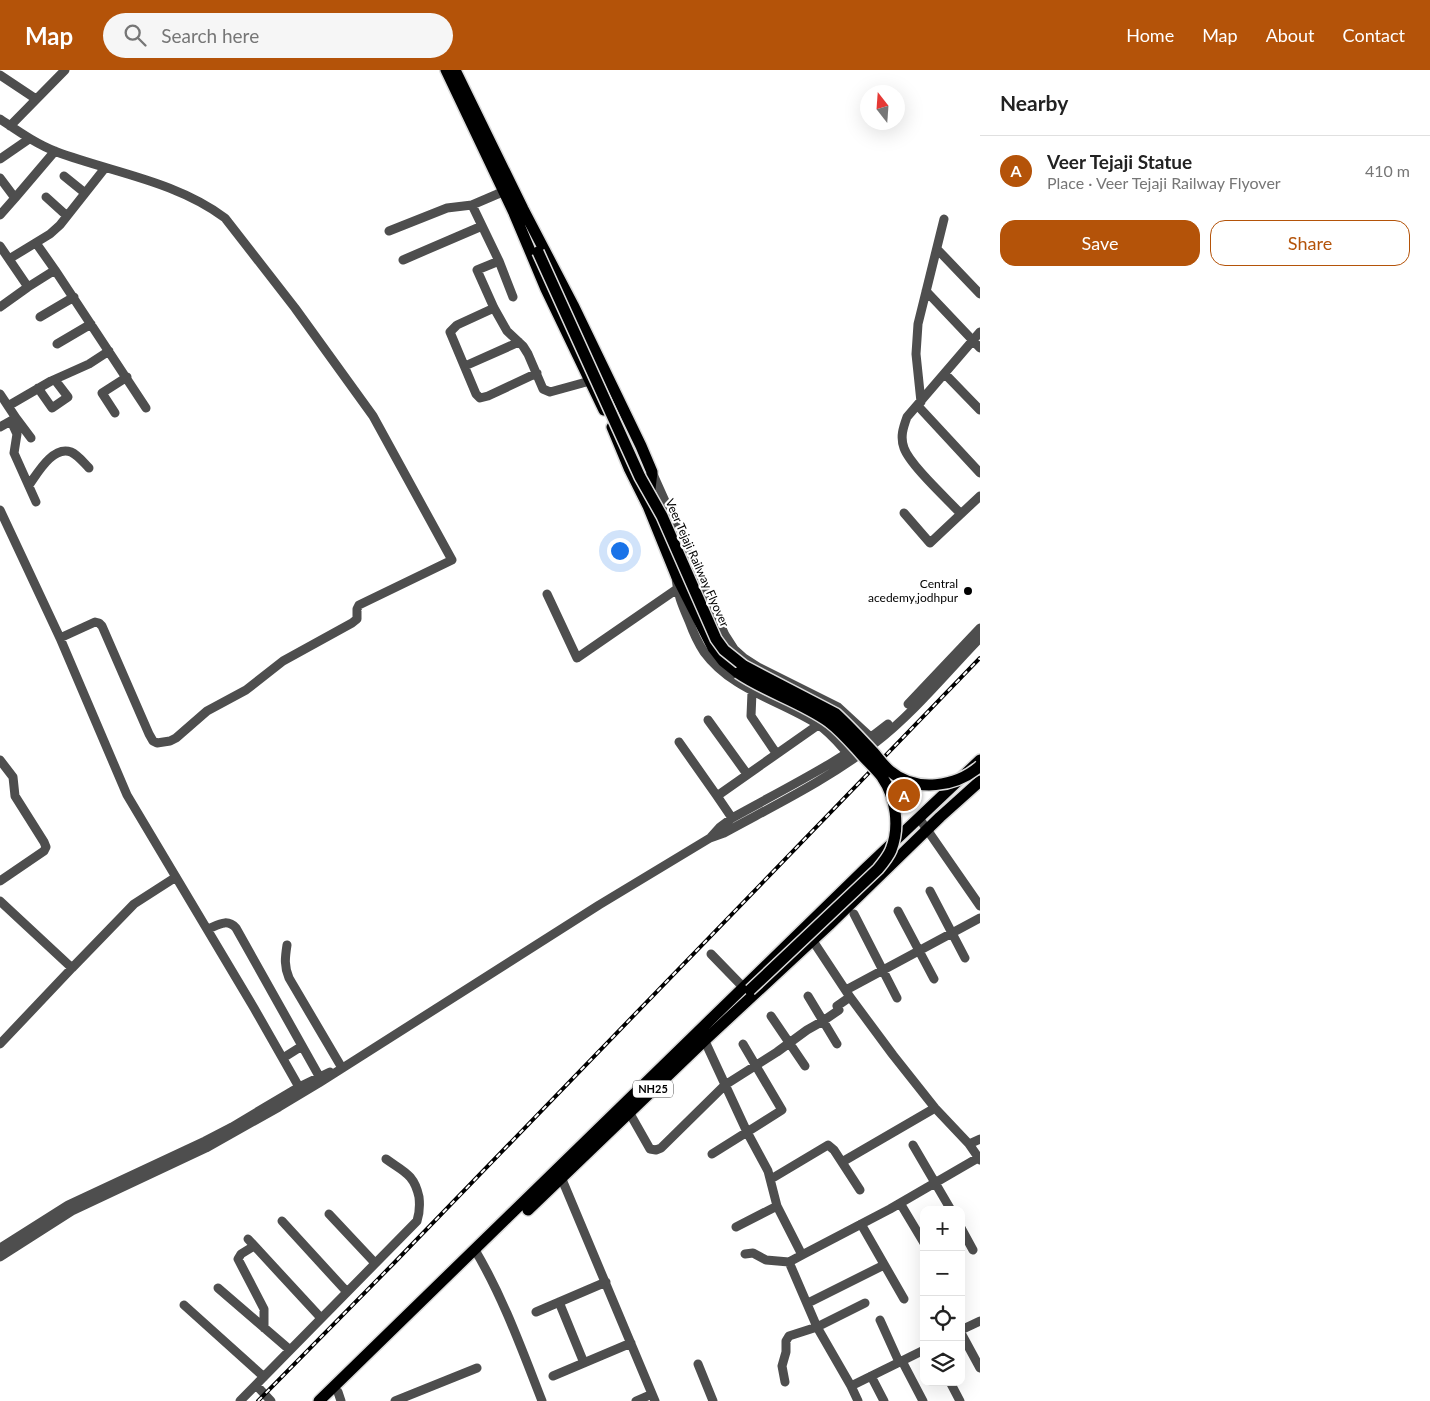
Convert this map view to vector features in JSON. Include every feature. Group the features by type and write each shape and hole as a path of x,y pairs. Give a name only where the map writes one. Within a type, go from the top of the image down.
{"main road":[{"path":"446,70 518,211 573,305 637,437 652,472 648,506"},
{"path":"455,70 518,211 546,289 648,506 676,575 712,648 738,673 755,684 827,721 838,730 882,777 890,790 894,804 895,832 891,850 886,860 747,989"},
{"name":"Veer Tejaji Railway Flyover","path":"518,211 640,476 662,516 706,618 716,639 724,650 744,666 836,714 890,772 906,780 934,785 948,783 972,773 980,766"},
{"path":"737,1011 747,989 980,760"},
{"name":"NH25","path":"319,1401 477,1253 702,1036 737,1011 980,781"},
{"name":"NH25","path":"329,1401 340,1397 477,1253 562,1177 629,1112 702,1036 723,1009 747,989"}],"street":[{"path":"10,126 60,71"},
{"path":"0,75 36,99"},
{"path":"0,119 29,139 55,151 167,186 212,209 225,218 295,308 373,416 452,560 359,605 357,619 352,623 283,661 246,690 207,711 176,738 157,744 149,734 102,626 95,622 60,638"},
{"path":"0,159 29,139"},
{"path":"0,214 55,151"},
{"path":"9,259 50,234 106,168"},
{"path":"64,176 84,193"},
{"path":"0,178 15,198"},
{"path":"389,231 447,208 472,205 500,193"},
{"path":"46,197 67,216"},
{"path":"472,205 513,297"},
{"path":"944,219 918,324 916,354 919,404 980,473"},
{"path":"402,260 482,226"},
{"path":"36,243 74,297 146,408"},
{"path":"0,246 28,287"},
{"path":"937,249 980,294"},
{"path":"499,262 477,270 494,308 507,331 528,354 543,388 550,392 590,382"},
{"path":"0,306 55,270"},
{"path":"926,291 980,348"},
{"path":"40,317 74,297"},
{"path":"494,308 457,325 450,332 476,394 480,398 488,396 537,373"},
{"path":"57,344 90,324"},
{"path":"961,514 911,460 904,449 903,427 907,418 980,332"},
{"path":"465,366 519,342"},
{"path":"8,406 38,388 89,364 109,351"},
{"path":"945,374 980,410"},
{"path":"114,413 102,393 127,377"},
{"path":"38,388 52,408 68,397 55,380"},
{"path":"0,394 14,419 17,434 14,453 36,502"},
{"path":"0,427 14,419"},
{"path":"14,419 31,438"},
{"path":"29,485 41,467 50,458 64,451 76,456 89,468"},
{"path":"652,472 725,635 734,649 758,667 838,707 874,740"},
{"path":"904,513 930,544 980,496"},
{"path":"0,510 60,638 127,795 208,929 299,1087"},
{"path":"676,575 680,600 696,638 704,652 716,666 752,692 818,724 850,756"},
{"path":"547,594 577,658 677,589"},
{"path":"874,740 980,628"},
{"path":"0,1257 72,1211 235,1133 319,1083 599,905 710,838 724,833 761,813 874,740 920,700 980,638"},
{"path":"752,692 752,716 776,753"},
{"path":"708,720 747,774"},
{"path":"717,796 818,724"},
{"path":"679,742 732,818"},
{"path":"710,838 732,818 850,756"},
{"path":"0,760 13,777 15,796 46,847 44,851 0,881"},
{"path":"919,818 980,906"},
{"path":"0,1044 134,904 176,877"},
{"path":"930,891 965,958"},
{"path":"0,901 72,968"},
{"path":"898,910 934,979"},
{"path":"854,914 897,998"},
{"path":"629,1112 650,1148 656,1150 661,1148 725,1084 839,1010 837,1006 848,994 883,970 980,918"},
{"path":"208,929 228,922 232,923 236,928 320,1076"},
{"path":"744,1254 753,1253 766,1260 789,1262 979,1159 969,1144 935,1108 893,1055 848,994 813,941"},
{"path":"287,945 285,959 289,978 342,1068"},
{"path":"711,954 747,989"},
{"path":"808,996 836,1044"},
{"path":"771,1016 804,1066"},
{"path":"702,1036 771,1179 777,1206 802,1255"},
{"path":"712,1154 782,1110 743,1044"},
{"path":"283,1058 302,1046"},
{"path":"0,1248 76,1201 211,1138 299,1087 320,1076 342,1068"},
{"path":"842,1162 935,1108"},
{"path":"969,1144 980,1138"},
{"path":"771,1179 828,1145 842,1162 860,1190"},
{"path":"913,1145 949,1206"},
{"path":"240,1401 417,1221 420,1214 420,1206 414,1179 386,1159"},
{"path":"562,1177 654,1398 636,1401"},
{"path":"900,1203 920,1235"},
{"path":"736,1227 777,1206"},
{"path":"329,1214 375,1263"},
{"path":"282,1221 347,1292"},
{"path":"861,1224 904,1299"},
{"path":"965,1235 973,1250"},
{"path":"264,1328 264,1309 238,1259 251,1242 321,1318"},
{"path":"477,1253 515,1333 542,1401"},
{"path":"789,1262 817,1327 858,1401"},
{"path":"808,1303 884,1265"},
{"path":"536,1312 606,1282"},
{"path":"218,1288 290,1350"},
{"path":"559,1302 584,1363"},
{"path":"785,1382 782,1366 787,1338 793,1334 817,1327 866,1303"},
{"path":"184,1304 264,1377"},
{"path":"880,1320 924,1401"},
{"path":"965,1330 980,1321"},
{"path":"965,1340 980,1368"},
{"path":"553,1376 631,1343"},
{"path":"851,1386 920,1352"},
{"path":"698,1364 713,1401"},
{"path":"395,1401 477,1368"},
{"path":"871,1376 884,1401"},
{"path":"256,1385 271,1401"},
{"path":"952,1386 960,1401"}],"railway":[{"path":"258,1401 980,658"}],"place":[{"name":"Central acedemy,jodhpur","path":"968,591"},
{"name":"Veer Tejaji Statue","path":"904,795"}]}
